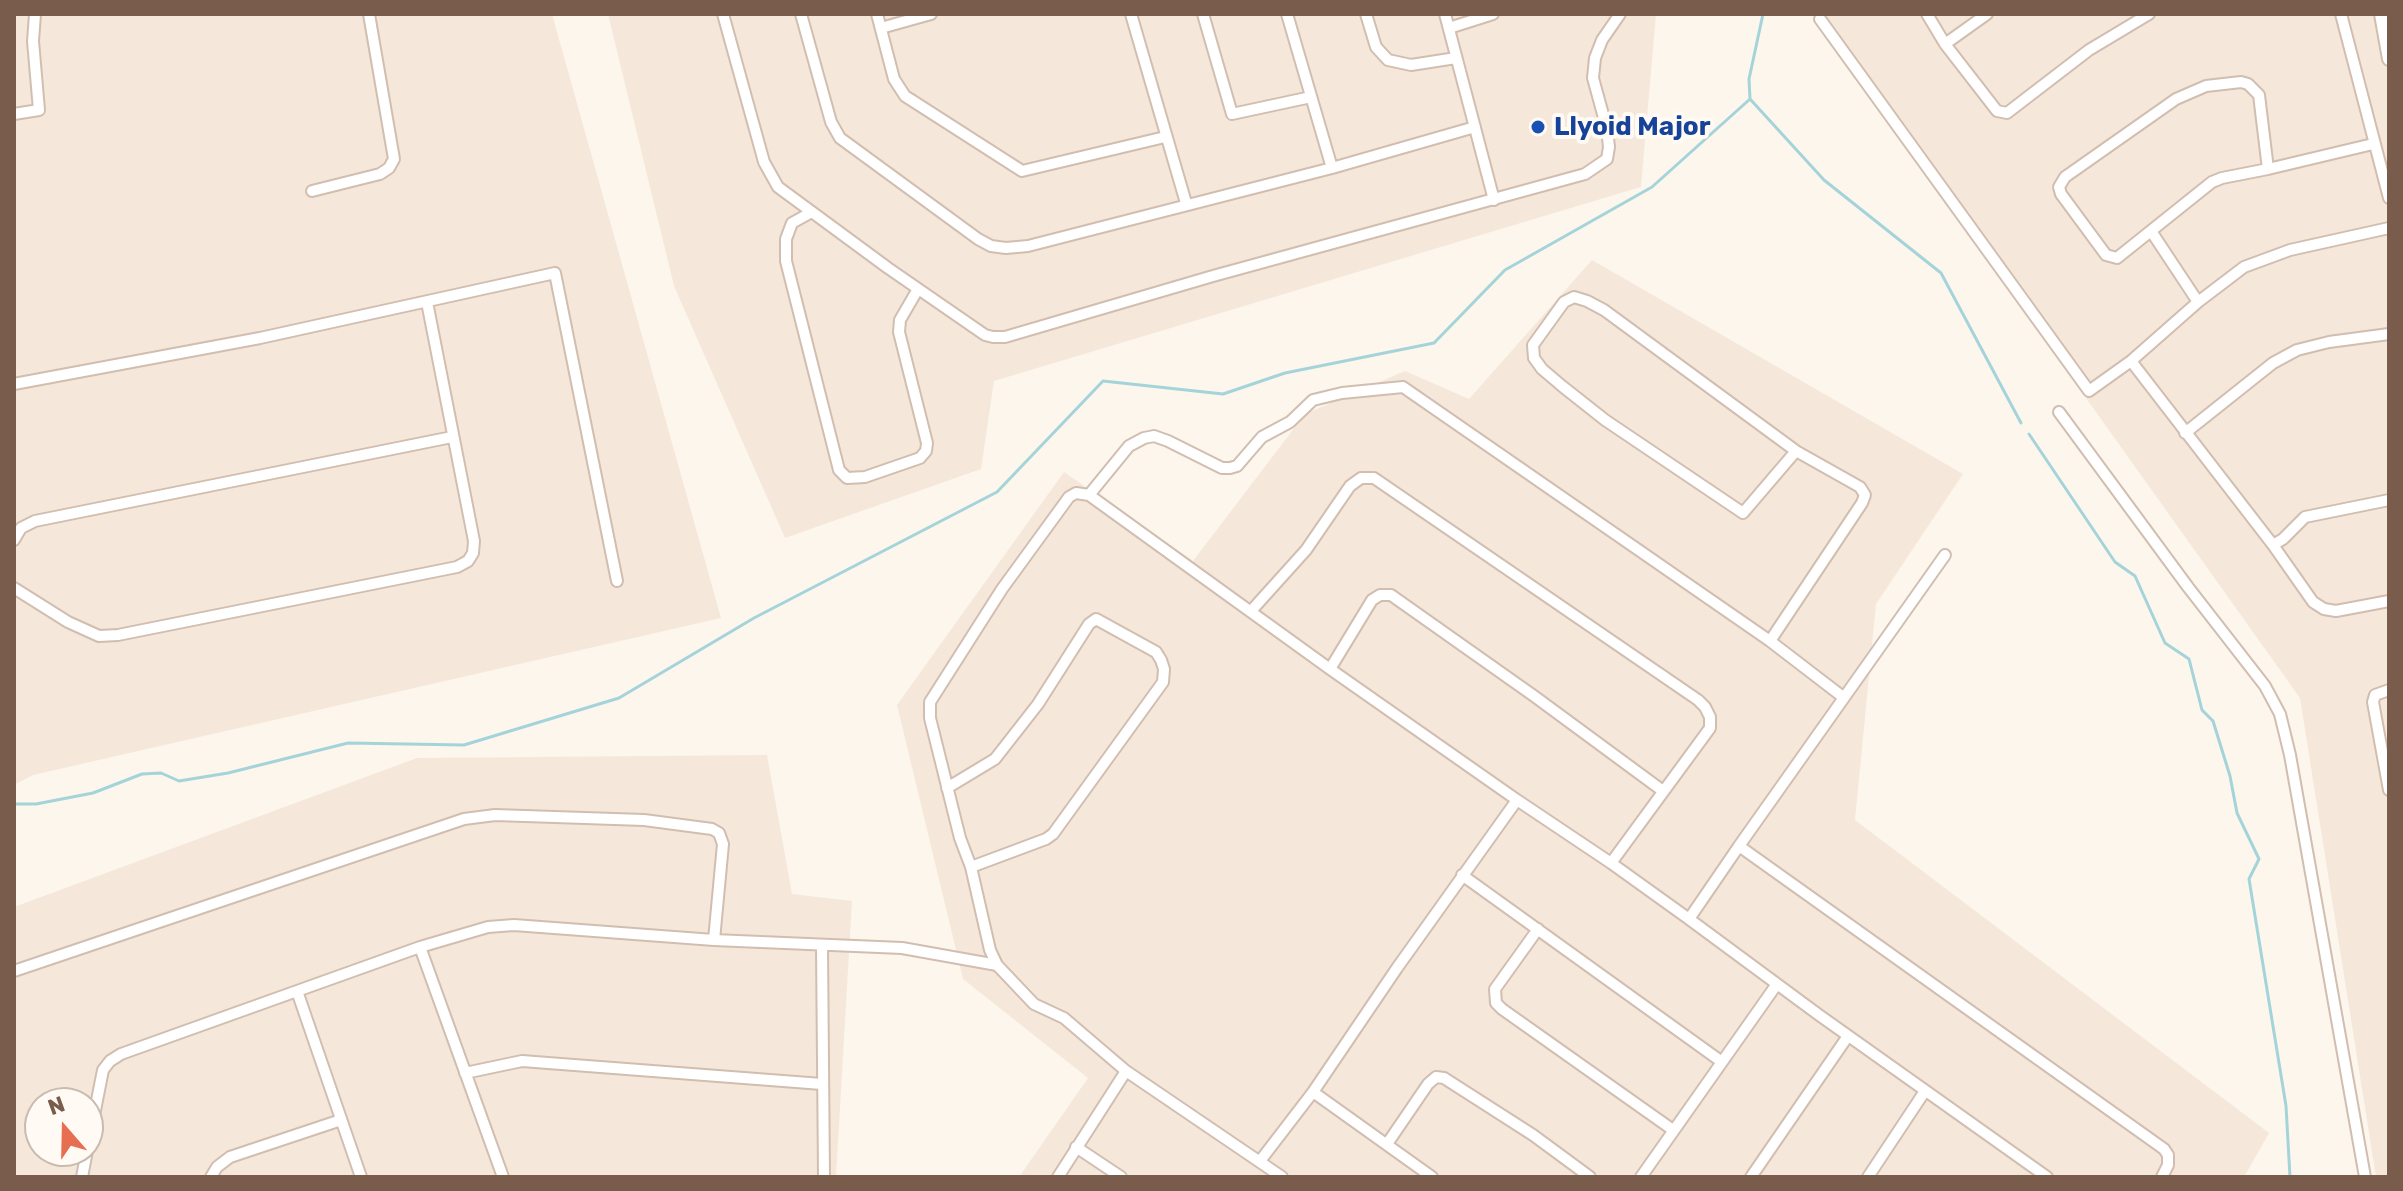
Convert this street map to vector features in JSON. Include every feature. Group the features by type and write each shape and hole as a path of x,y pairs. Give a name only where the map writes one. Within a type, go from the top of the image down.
{"street":[{"path":"14,114 39,110 33,41 35,14"},
{"path":"312,191 380,174 389,168 394,159 369,14"},
{"path":"723,14 764,162 778,187 810,213 985,335 1005,337 1213,276 1585,174 1607,159 1607,129 1593,78 1595,58 1602,40 1620,14"},
{"path":"801,14 831,122 840,138 991,246 1028,246 1332,168 1475,127"},
{"path":"877,14 894,79 905,96 1022,171 1165,137"},
{"path":"881,28 931,14"},
{"path":"1131,14 1186,203"},
{"path":"1203,14 1232,114 1311,97"},
{"path":"1287,14 1332,168"},
{"path":"1366,14 1376,47 1388,60 1411,65 1456,58"},
{"path":"1445,14 1494,200"},
{"path":"1449,28 1493,14"},
{"path":"1927,14 1945,44 1997,111 2007,113 2081,56 2149,14"},
{"path":"1945,44 1987,14"},
{"path":"2341,14 2389,198"},
{"path":"2381,14 2389,59"},
{"path":"1820,19 2089,391 2131,361 2198,302 2244,267 2290,250 2389,228"},
{"path":"2268,169 2259,95 2241,82 2190,91 2065,177 2059,187 2061,194 2110,258 2123,255 2212,182 2268,169 2373,144"},
{"path":"810,213 792,223 786,239 786,261 839,470 847,478 853,480 879,473 920,458 926,451 927,443 899,332 900,320 918,289"},
{"path":"2151,231 2198,302"},
{"path":"14,384 260,338 555,273 617,581"},
{"path":"1770,641 1865,495 1852,481 1796,451 1604,310 1587,301 1574,297 1564,302 1533,345 1534,358 1562,386 1605,420 1743,513 1796,451"},
{"path":"14,588 68,622 99,636 133,632 457,567 468,561 473,553 474,541 427,302"},
{"path":"2185,433 2273,363 2297,350 2389,334"},
{"path":"2131,361 2273,545 2313,602 2324,609 2336,611 2389,601"},
{"path":"1089,495 1129,446 1144,438 1154,436 1222,468 1230,468 1237,466 1262,437 1290,422 1313,400 1342,393 1403,387 1770,641 1843,697"},
{"path":"2059,412 2265,686 2280,714 2296,787 2365,1177"},
{"path":"14,540 21,528 35,521 452,437"},
{"path":"1251,611 1306,550 1350,486 1361,478 1374,478 1705,707 1710,717 1710,728 1611,863"},
{"path":"1282,1177 1126,1071 1064,1018 1034,1004 997,965 990,950 930,718 930,702 1002,589 1069,497 1076,493 1089,495 1330,669 1611,863 2047,1177"},
{"path":"2273,545 2305,517 2389,500"},
{"path":"1689,919 1945,555"},
{"path":"1330,669 1372,600 1380,595 1391,595 1663,791"},
{"path":"947,788 995,759 1038,704 1089,624 1096,619 1156,652 1161,660 1163,682 1053,834 971,867"},
{"path":"2389,690 2375,695 2373,702 2389,790"},
{"path":"1260,1161 1313,1092 1517,800"},
{"path":"14,971 464,819 495,815 644,820 712,829 719,833 723,844 714,940"},
{"path":"1739,846 2164,1149 2168,1155 2168,1165 2162,1177"},
{"path":"1462,875 1722,1062"},
{"path":"100,1087 103,1070 121,1054 420,947 488,927 514,925 714,940 902,948 997,965"},
{"path":"1538,929 1495,989 1496,1003 1673,1130"},
{"path":"822,946 824,1177"},
{"path":"420,947 503,1177"},
{"path":"1641,1177 1777,984"},
{"path":"297,991 361,1177"},
{"path":"1751,1177 1848,1036"},
{"path":"465,1073 522,1061 822,1084"},
{"path":"1058,1177 1126,1071"},
{"path":"1387,1144 1428,1084 1436,1077 1444,1078 1533,1135 1590,1177"},
{"path":"1883,1177 1870,1173 1925,1091"},
{"path":"1313,1092 1432,1177"},
{"path":"211,1177 217,1167 230,1157 341,1120"},
{"path":"1076,1147 1121,1177"}],"shaded area":[{"path":"14,14 552,14 721,618 33,775 14,785"},
{"path":"608,14 1656,14 1641,187 994,381 981,469 785,538 674,286"},
{"path":"1812,14 2389,14 2389,1177 2376,1177 2300,698"},
{"path":"1592,260 1963,474 1876,604 1855,820 2269,1133 2244,1177 1019,1177 1088,1078 963,979 897,705 1064,472 1193,561 1305,414 1405,371 1469,399"},
{"path":"767,755 792,894 852,901 836,1177 14,1177 14,907 417,758"}],"waterway":[{"path":"1750,99 1749,79 1763,14"},
{"path":"1750,99 1824,180 1941,273 2021,423"},
{"path":"14,804 36,804 93,793 142,774 161,773 179,781 228,773 348,743 464,745 619,698 754,618 997,492 1103,381 1223,394 1285,373 1434,343 1505,270 1652,187 1750,99"},
{"path":"2029,434 2115,562 2135,576 2165,643 2189,659 2202,710 2213,721 2230,776 2237,813 2259,859 2249,879 2286,1106 2290,1177"}],"place":[{"name":"Llyoid Major","path":"1538,127"}]}
